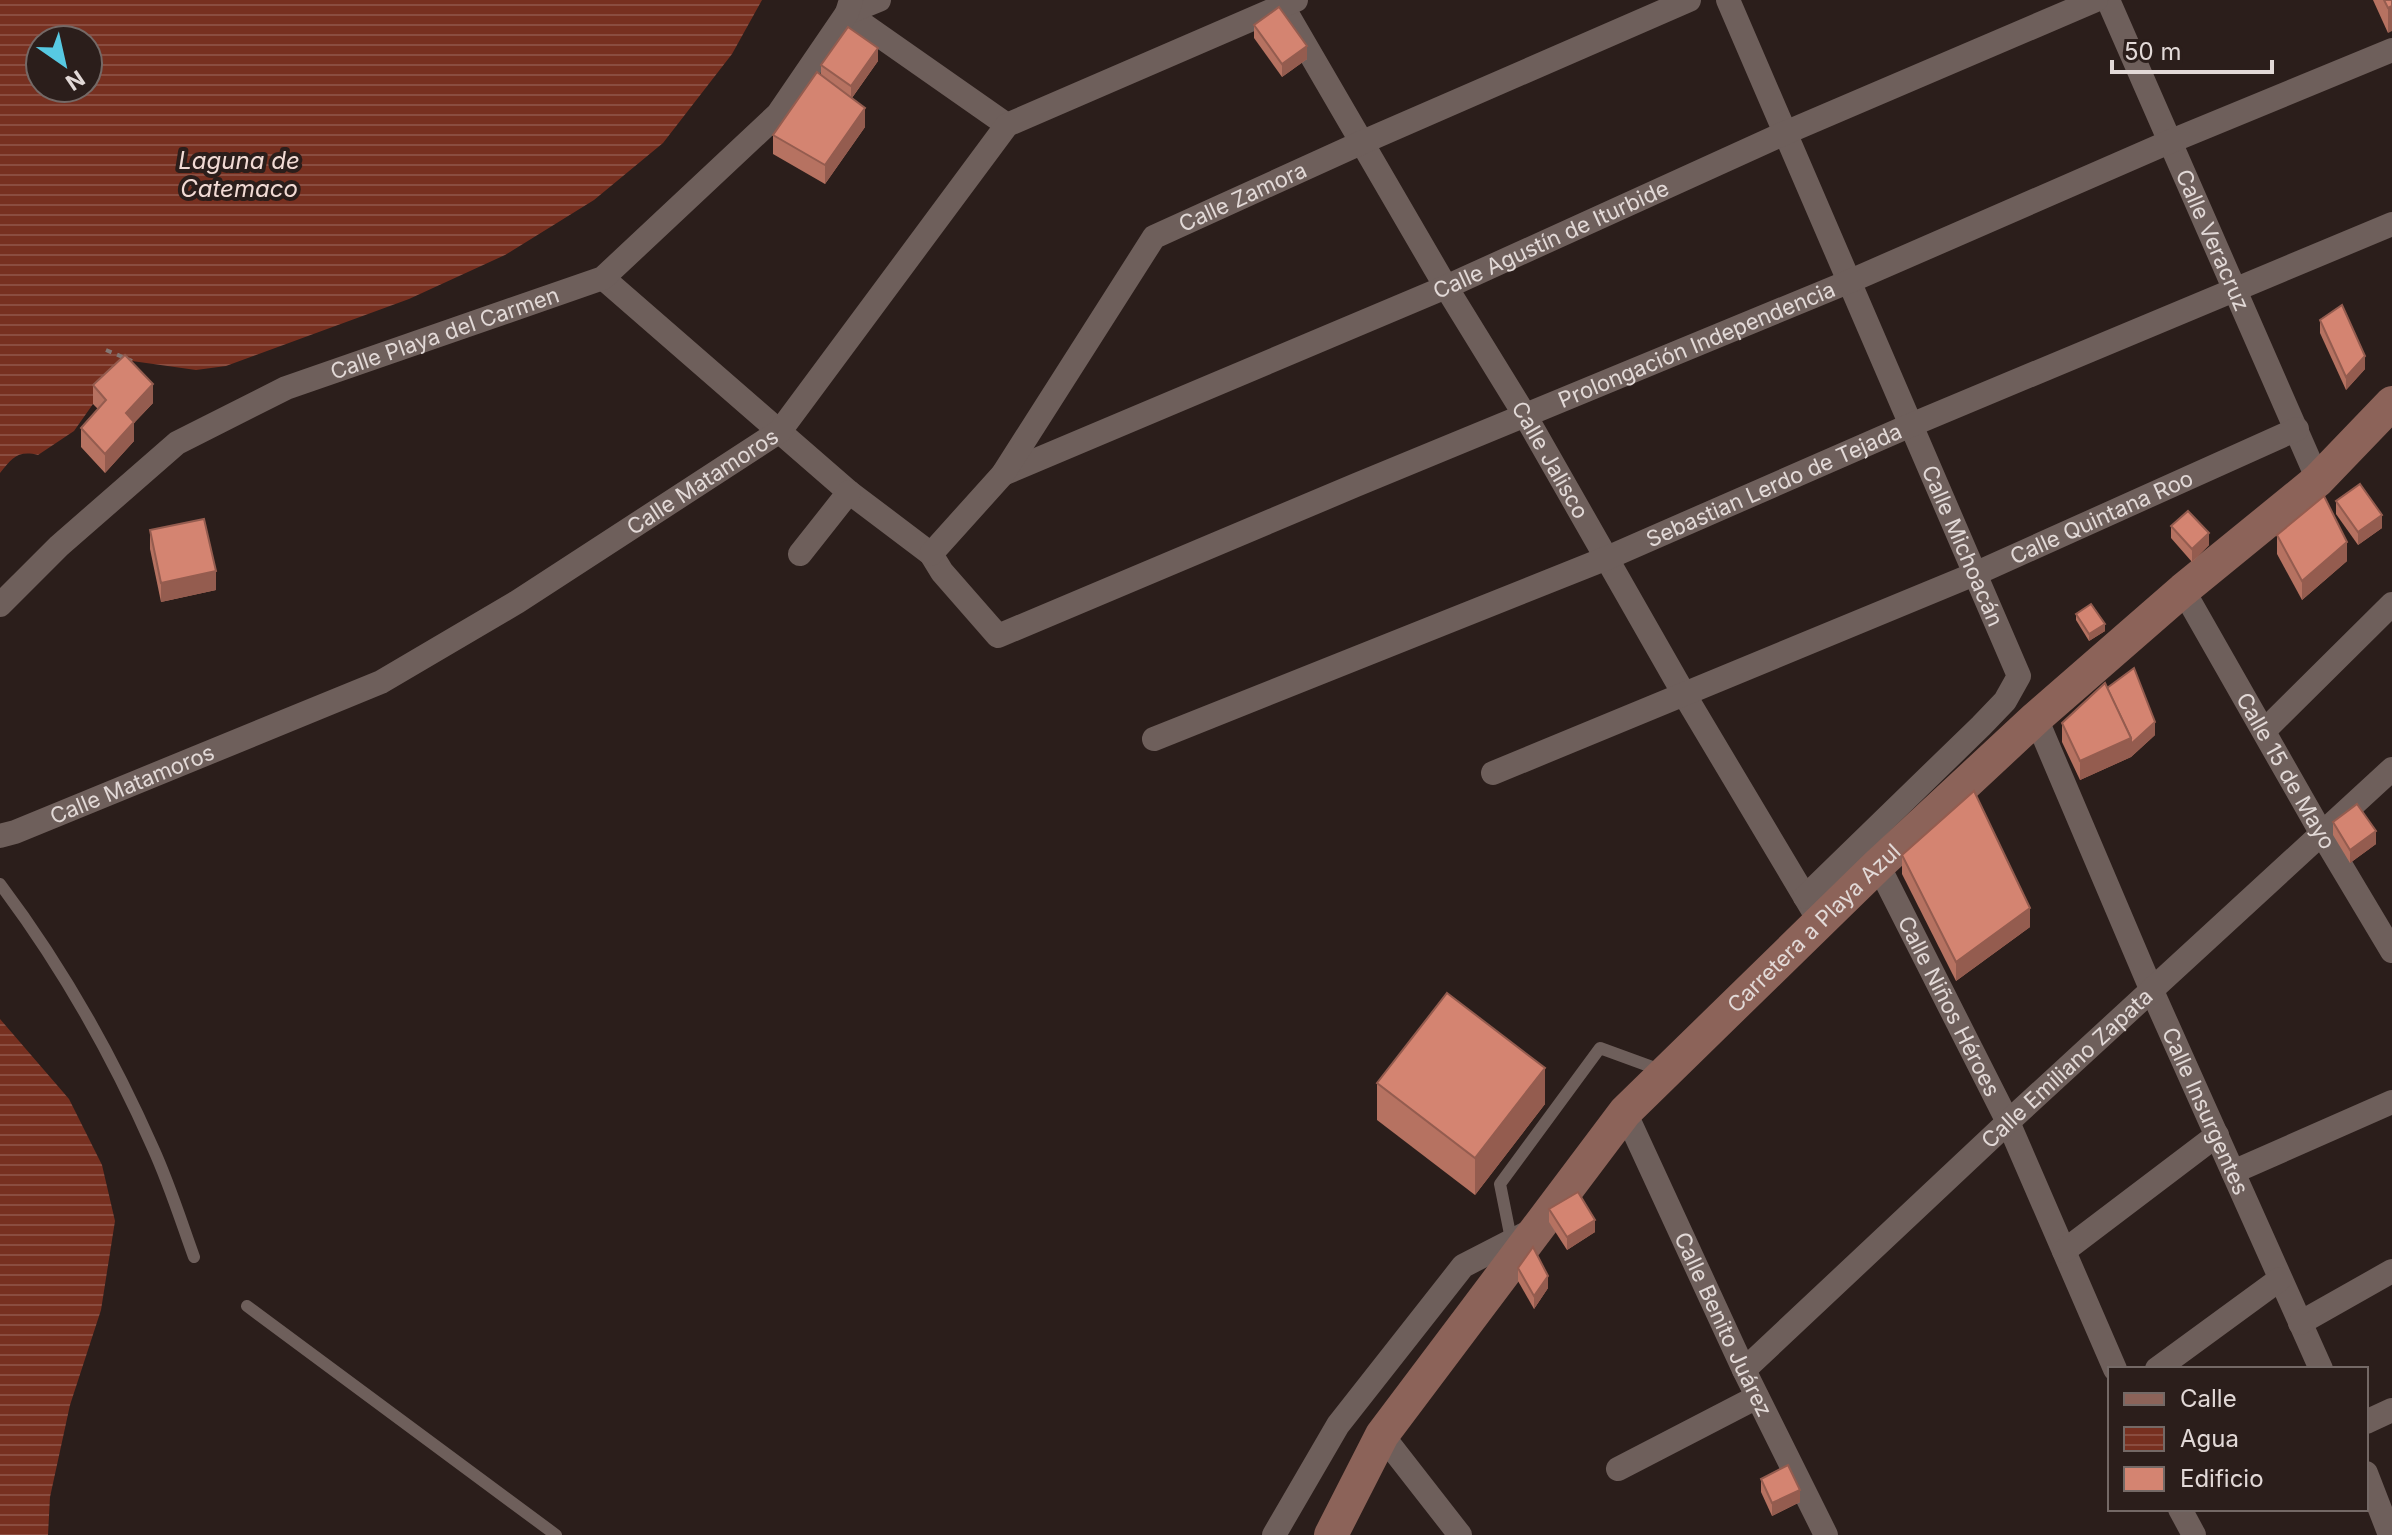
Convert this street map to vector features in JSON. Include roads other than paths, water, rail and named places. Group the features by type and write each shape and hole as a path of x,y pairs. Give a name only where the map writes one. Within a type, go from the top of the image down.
{"main road":[{"name":"Carretera a Playa Azul","path":"1338,1529 1382,1435 1522,1241 1625,1112 1666,1072 1813,909 1878,865 2036,718 2183,590 2318,480 2392,403"}],"street":[{"path":"849,6 879,0"},
{"name":"Calle Zamora","path":"931,554 1003,474 1154,237 1689,0"},
{"name":"Calle Michoacán","path":"1728,0 2019,676 2005,701 1813,909"},
{"name":"Calle Agustín de Iturbide","path":"1003,474 1446,287 1785,133 2096,0"},
{"name":"Calle Veracruz","path":"2108,0 2318,480"},
{"path":"849,6 1007,125 1286,2"},
{"name":"Calle Jalisco","path":"1286,2 1446,287 1526,417 1684,694 1813,909"},
{"name":"Calle Playa del Carmen","path":"0,605 59,546 177,443 286,388 603,278 778,114 849,6"},
{"name":"Prolongación Independencia","path":"931,554 942,572 998,636 1848,282 2169,142 2392,50"},
{"name":"Calle Matamoros","path":"0,836 381,682 517,602 780,431 1007,125"},
{"name":"Sebastian Lerdo de Tejada","path":"1154,739 1607,558 1911,425 2392,224"},
{"path":"603,278 849,492 931,554"},
{"name":"Calle Quintana Roo","path":"1493,773 1977,573 2297,429"},
{"path":"800,554 849,492"},
{"name":"Calle 15 de Mayo","path":"2183,590 2322,834 2389,940"},
{"path":"2265,730 2392,604"},
{"name":"Calle Insurgentes","path":"2036,718 2152,991 2320,1367"},
{"name":"Calle Emiliano Zapata","path":"1744,1370 2392,769"},
{"name":"Calle Niños Héroes","path":"1878,865 2008,1122 2114,1367"},
{"path":"2233,1172 2392,1102"},
{"name":"Calle Benito Juárez","path":"1625,1112 1744,1370 1826,1535"},
{"path":"2064,1251 2217,1135"},
{"path":"1274,1535 1338,1425 1463,1266 1522,1241"},
{"path":"2300,1323 2392,1271"},
{"path":"2160,1367 2280,1279"},
{"path":"1618,1469 1757,1397"},
{"path":"2368,1421 2392,1410"},
{"path":"1382,1435 1460,1535"},
{"path":"2368,1478 2390,1535"}],"lane":[{"path":"0,884 28,922 109,1056 154,1150 194,1257"},
{"path":"1522,1241 1500,1184 1600,1048 1666,1072"},
{"path":"247,1306 556,1535"}],"water":[{"name":"Laguna de Catemaco","path":"0,0 762,0 732,54 663,143 594,200 505,255 409,299 226,366 196,370 132,361 103,378 93,404 74,431 38,455 16,456 0,473"},
{"path":"0,1019 69,1099 102,1165 115,1221 101,1310 70,1405 50,1497 48,1535 0,1535"}]}
